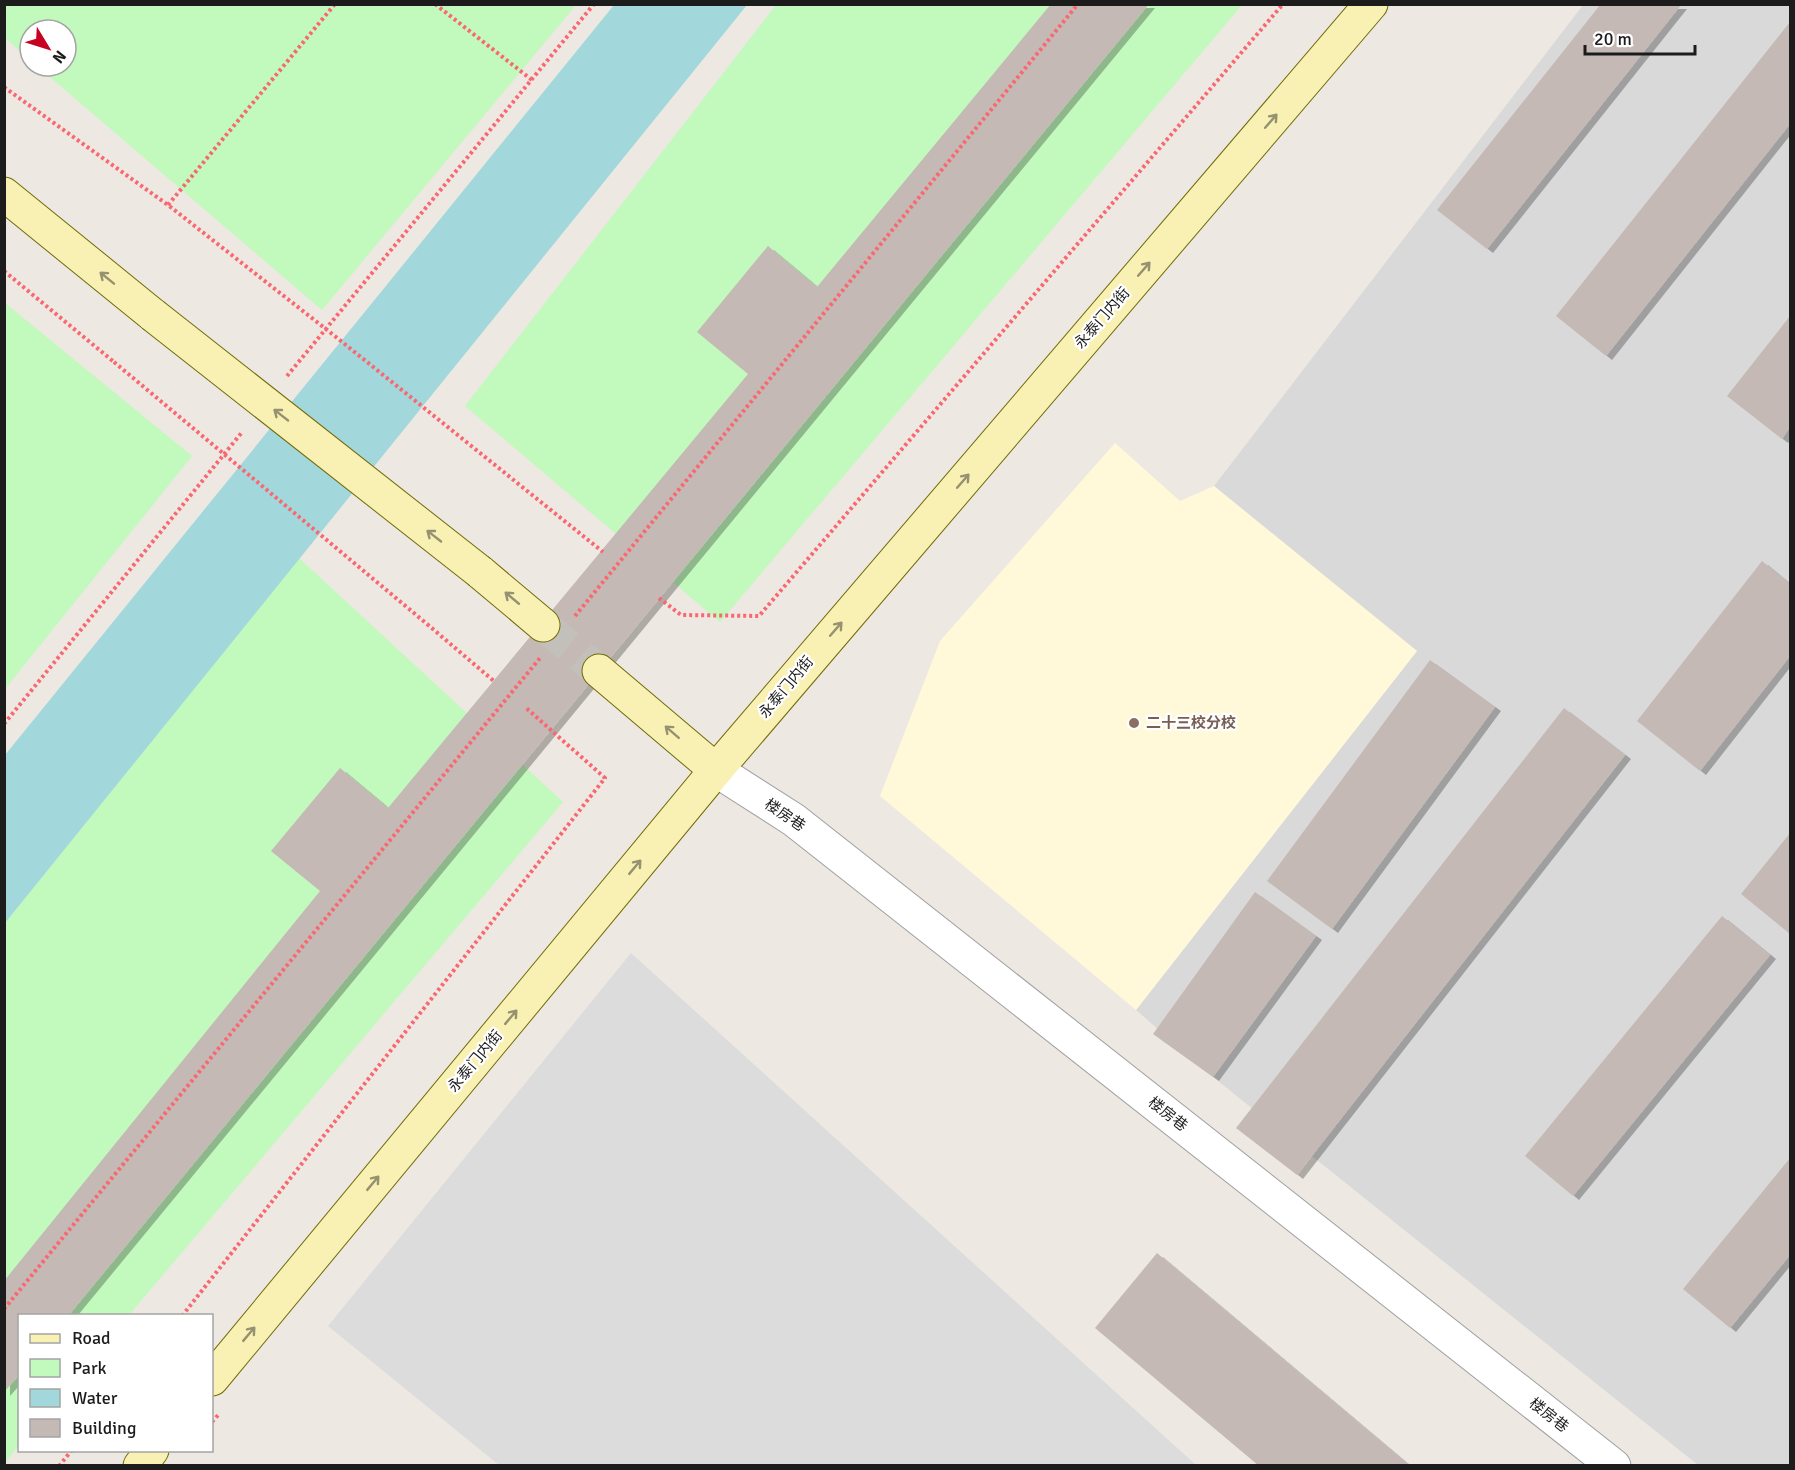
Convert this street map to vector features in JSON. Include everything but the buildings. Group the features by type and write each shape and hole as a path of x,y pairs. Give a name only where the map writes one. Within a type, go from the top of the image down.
{"main road":[{"name":"永泰门内街","path":"213,1378 716,770 1371,4"},
{"path":"4,194 153,315 480,572 543,625"},
{"path":"599,671 716,770"},
{"path":"140,1466 150,1452"}],"street":[{"name":"楼房巷","path":"716,770 794,820 1614,1466"}],"path":[{"path":"168,205 335,4"},
{"path":"435,4 532,80"},
{"path":"282,382 594,4"},
{"path":"659,598 681,615 759,616 1283,4"},
{"path":"4,87 168,205 603,552"},
{"path":"4,271 495,682"},
{"path":"4,724 246,427"},
{"path":"184,1314 605,778 525,707"},
{"path":"59,1466 70,1452"}],"shaded area":[{"path":"1583,5 1790,5 1790,1465 1698,1465 1213,1077 1136,1010 1417,651 1214,486"},
{"name":"二十三校分校","path":"1115,443 1180,501 1214,486 1417,651 1136,1010 880,796 940,641"},
{"path":"631,953 1196,1465 499,1465 328,1326"}],"green space":[{"path":"5,4 576,4 322,310 51,78 78,78 78,18 18,18 18,49 5,38"},
{"path":"776,5 1242,5 720,622 465,406"},
{"path":"5,303 192,456 5,689"},
{"path":"299,558 563,802 130,1314 18,1314 18,1446 5,1463 5,923"}],"water":[{"path":"614,5 747,5 5,923 5,755"}],"tunnel":[{"path":"543,625 599,671"}],"place":[{"name":"二十三校分校","path":"1134,723"}]}
